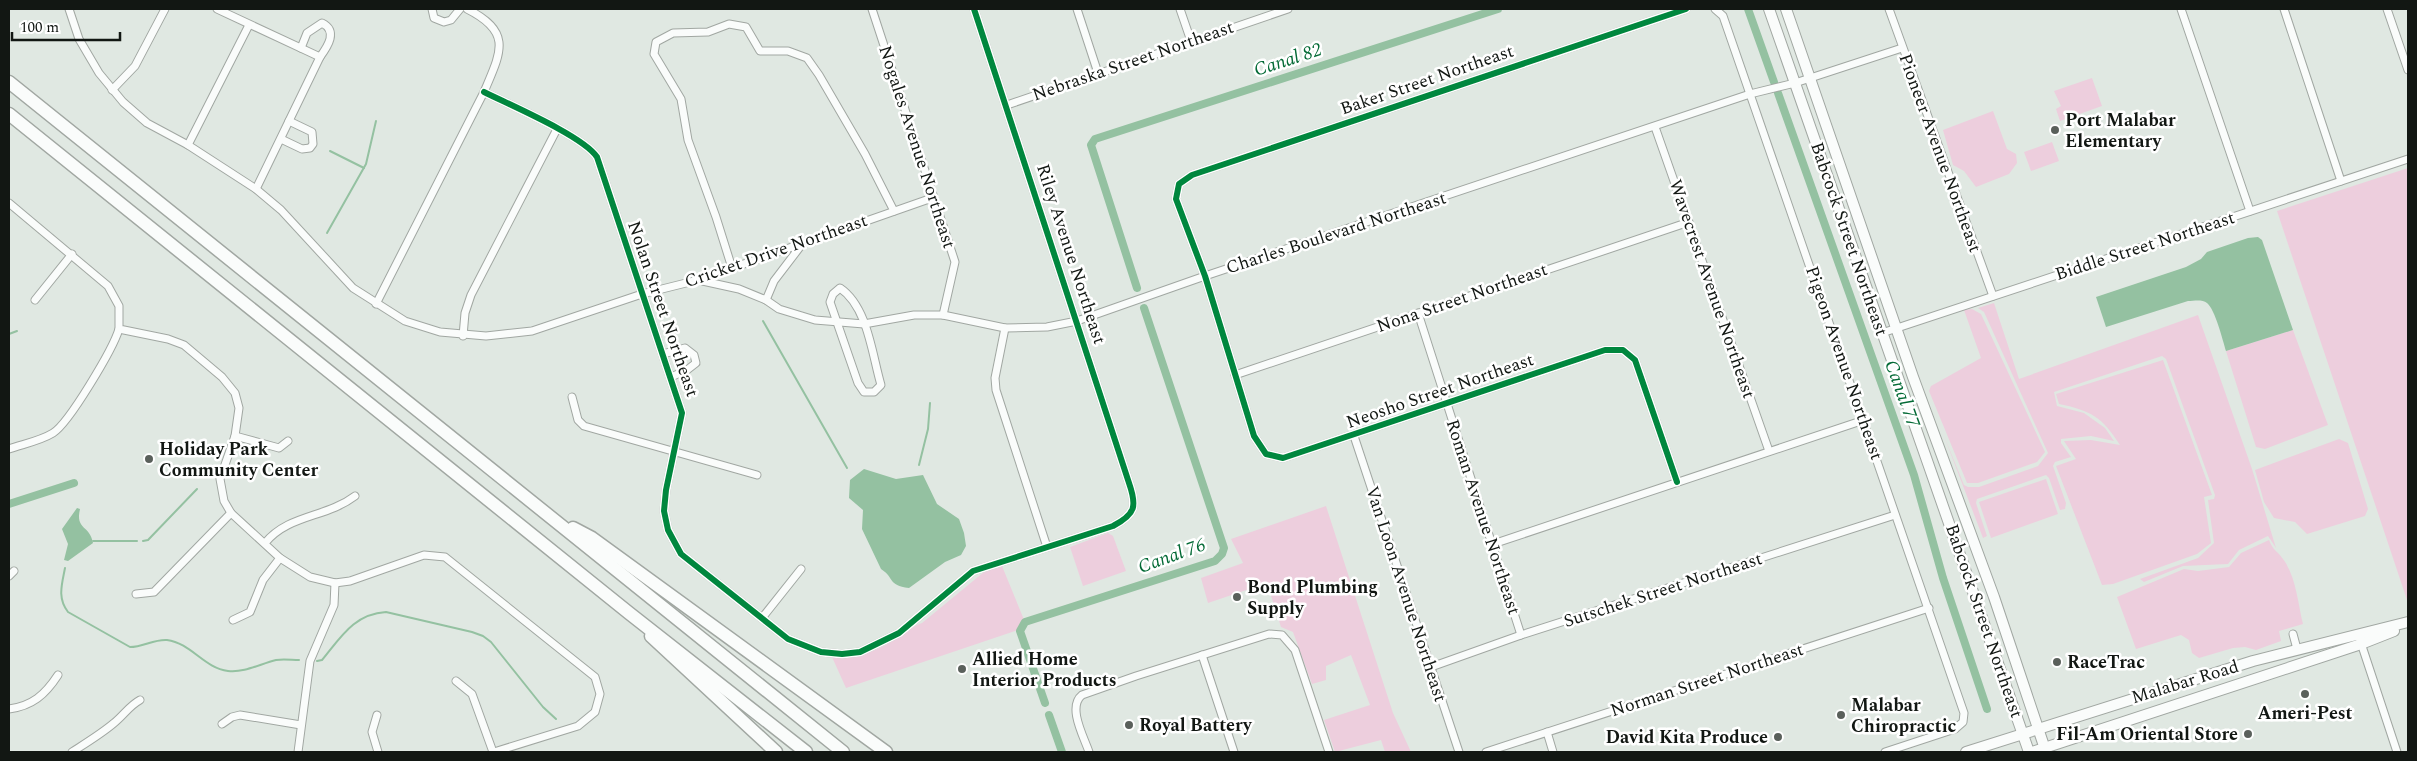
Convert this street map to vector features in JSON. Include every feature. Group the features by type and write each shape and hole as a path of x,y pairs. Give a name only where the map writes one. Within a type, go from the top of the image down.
{"highway":[{"path":"9,82 843,752"},
{"path":"9,114 806,752"},
{"path":"547,514 592,538 886,752"},
{"path":"629,612 660,646 776,752"}],"main road":[{"name":"Babcock Street Northeast","path":"1769,9 2023,734 2031,752"},
{"name":"Babcock Street Northeast","path":"1786,9 1896,328 1994,597 2045,750"},
{"path":"1935,480 1951,496 1956,495"},
{"name":"Malabar Road","path":"2031,752 2045,750 2408,624"},
{"name":"Malabar Road","path":"1966,752 2297,649 2360,640"},
{"path":"2245,682 2253,676 2294,662 2297,649"}],"street":[{"name":"Cricket Drive Northeast","path":"69,9 79,39 112,90 146,123 188,145 256,189 281,210 353,288 404,321 440,332 463,336 486,336 532,331 642,294 698,280 932,198"},
{"path":"112,90 135,66 165,9"},
{"path":"217,9 320,57"},
{"path":"432,9 434,18 444,22 451,20 460,9"},
{"path":"376,304 484,92 499,57 499,39 494,26 485,18 467,9"},
{"name":"Nogales Avenue Northeast","path":"872,9 932,198 955,262 943,315"},
{"name":"Riley Avenue Northeast","path":"974,9 1133,494 1134,510"},
{"path":"1077,9 1098,73"},
{"path":"1180,9 1191,41"},
{"name":"Nebraska Street Northeast","path":"1007,105 1284,9"},
{"name":"Baker Street Northeast","path":"1205,276 1176,200 1179,184 1192,175 1686,9"},
{"name":"Pigeon Avenue Northeast","path":"1715,9 1723,16 1964,713 1963,722 1955,729 1885,752"},
{"name":"Pioneer Avenue Northeast","path":"1888,9 1993,296"},
{"path":"2181,9 2250,212"},
{"path":"2284,9 2341,181"},
{"path":"2387,9 2408,70"},
{"path":"256,189 326,48 331,33 330,28 322,23 307,33 301,48"},
{"path":"732,268 688,140 681,99 654,54 656,42 673,33 708,32 729,24 746,27 760,51 788,51 807,58 819,74 865,154 894,211"},
{"path":"188,145 249,25"},
{"name":"Charles Boulevard Northeast","path":"698,280 739,289 766,300 779,309 796,316 815,320 864,324 914,315 943,315 1005,328 1047,327 1077,321 1205,276 1750,94 1795,83 1902,48"},
{"name":"Nolan Street Northeast","path":"484,92 576,138 592,150 597,158 682,413 666,490 664,511 668,530 681,554 788,639 807,648 842,654 860,652 899,633 973,571 1113,526 1124,520 1134,510"},
{"path":"280,139 302,149 310,148 312,132 290,121"},
{"name":"Wavecrest Avenue Northeast","path":"1655,127 1770,451"},
{"path":"463,336 465,313 470,295 557,129"},
{"name":"Biddle Street Northeast","path":"1882,333 2408,159"},
{"path":"9,449 54,433 67,418 115,344 119,329 119,306 108,286 72,254 10,206"},
{"name":"Nona Street Northeast","path":"1236,374 1689,222"},
{"path":"766,300 774,281 803,243"},
{"path":"35,300 72,254"},
{"path":"1205,276 1236,374"},
{"path":"840,288 850,295 864,324 881,385 874,392 864,392 858,382 830,302 833,294 840,288"},
{"name":"Roman Avenue Northeast","path":"1418,313 1446,405 1522,635"},
{"path":"1005,328 995,378 996,390 1047,547"},
{"path":"119,329 168,339 184,345 222,377 235,393 239,408 235,436 220,479 224,501 231,513 280,558 310,577 335,583 350,581 424,555 445,557 595,677 600,694 595,712 578,726 493,752 472,694 456,681"},
{"path":"663,354 685,348 694,355 696,363 693,366 670,377"},
{"name":"Neosho Street Northeast","path":"1236,374 1254,436 1266,454 1283,458 1354,436 1605,350 1623,350 1634,360 1677,482"},
{"path":"572,397 578,420 584,426 758,475"},
{"path":"1493,544 1864,420"},
{"path":"235,436 279,448 288,441"},
{"name":"Van Loon Avenue Northeast","path":"1354,436 1459,752"},
{"path":"265,543 287,523 340,507 355,496"},
{"path":"136,594 154,592 231,513"},
{"name":"Sutschek Street Northeast","path":"1431,667 1522,635 1895,515"},
{"path":"233,620 250,612 264,580 280,558"},
{"path":"762,618 801,569"},
{"path":"298,752 310,661 334,605 335,583"},
{"name":"Norman Street Northeast","path":"1486,752 1929,608"},
{"path":"1089,752 1075,711 1076,702 1086,693 1269,634 1284,636 1295,650 1329,752"},
{"path":"2293,634 2297,649"},
{"path":"2360,640 2397,752"},
{"path":"1202,655 1234,752"},
{"path":"9,709 20,708 47,692 58,675"},
{"path":"72,752 104,731 119,719 129,706 140,700"},
{"path":"376,715 372,732 378,752"},
{"path":"222,724 232,717 240,716 301,725"},
{"path":"1547,732 1554,752"}],"shaded area":[{"path":"2092,78 2102,106 2060,121 2056,109 2061,106 2054,91"},
{"path":"1993,111 2007,149 2016,154 2017,163 2009,174 1976,187 1964,171 1953,165 1943,130"},
{"path":"2052,142 2059,161 2031,171 2024,152"},
{"path":"2408,168 2408,603 2277,211"},
{"path":"2258,237 2262,240 2293,330 2226,351 2210,306 2198,300 2188,301 2106,327 2096,297 2186,267 2201,259 2207,252 2248,238"},
{"path":"1994,303 2019,379 2198,315 2252,469 2276,548 2268,536 2239,550 2228,564 2183,566 2144,582 2140,579 2198,558 2214,543 2208,500 2214,499 2215,495 2166,359 2162,356 2054,392 2057,406 2084,413 2105,428 2114,441 2091,436 2061,439 2061,443 2071,457 2055,462 2053,466 2066,503 2065,509 2060,510 2049,478 2046,475 1977,499 1976,503 1987,536 1983,538 1944,436 1964,485 1968,487 1979,487 2038,466 2048,453 1984,312 1978,308"},
{"path":"1972,309 1981,314 2045,452 2037,462 1978,483 1967,483 1929,391 1931,386 1981,358 1964,310"},
{"path":"2293,330 2328,425 2265,449 2256,447 2226,351"},
{"path":"2163,360 2212,495 2204,497 2211,543 2197,554 2113,584 2102,585 2056,466 2076,459 2064,441 2091,440 2120,445 2108,428 2095,417 2080,409 2059,404 2056,394"},
{"path":"2339,439 2348,443 2368,509 2365,516 2307,534 2295,522 2274,518 2264,502 2255,470"},
{"path":"864,469 896,479 923,475 937,504 959,519 966,546 961,555 945,562 909,588 894,583 881,569 862,529 863,510 849,498 850,480"},
{"path":"2046,479 2058,514 1991,538 1979,502"},
{"path":"1326,506 1393,713 1411,752 1385,752 1381,740 1335,752 1324,720 1370,705 1351,655 1326,666 1326,680 1312,684 1293,632 1281,627 1267,583 1208,603 1201,578 1243,563 1231,539"},
{"path":"77,508 80,509 81,524 89,533 93,543 68,561 64,560 68,544 62,529"},
{"path":"1108,533 1113,536 1126,571 1083,586 1070,547"},
{"path":"2269,540 2291,574 2303,624 2279,631 2281,641 2256,650 2245,647 2233,648 2199,658 2192,653 2189,640 2181,635 2136,649 2117,597 2184,569 2198,571 2229,567 2241,553"},
{"path":"1002,566 1027,627 846,688 832,657 850,657 884,646 922,623 984,572"}],"waterway":[{"name":"Canal 82","path":"1137,288 1091,145 1095,139 1498,9"},
{"name":"Canal 77","path":"1748,9 1774,82"},
{"name":"Canal 77","path":"1778,93 1914,475 1943,578 1987,709"},
{"path":"327,233 366,164 376,121"},
{"path":"330,151 364,168"},
{"name":"Canal 76","path":"1045,703 1020,631 1025,622 1215,561 1222,554 1224,548 1144,308"},
{"path":"763,321 847,468"},
{"path":"9,334 17,331"},
{"path":"919,465 928,429 930,403"},
{"path":"9,504 74,483"},
{"path":"143,541 148,540 197,489"},
{"path":"93,541 137,541"},
{"path":"65,568 61,596 68,612 130,647 162,640 176,642 191,650 204,661 219,669 228,671 246,669 276,660 299,660"},
{"path":"317,661 322,660 349,628 365,617 375,614 386,612 472,632 483,636 491,642 543,707 556,719"},
{"name":"Canal 76","path":"1049,715 1062,752"}],"cycle path":[{"path":"484,92 562,131 577,140 597,157 682,413 666,490 664,511 668,530 681,554 788,639 821,652 842,654 860,652 899,633 973,571 1113,526 1121,522 1130,513 1134,504 1132,491 974,9"},
{"path":"1677,482 1635,360 1623,350 1605,350 1283,458 1266,454 1254,436 1205,276 1176,199 1179,184 1192,175 1686,9"}],"place":[{"name":"Port Malabar Elementary","path":"2055,130"},
{"name":"Holiday Park Community Center","path":"149,459"},
{"name":"Bond Plumbing Supply","path":"1237,597"},
{"name":"RaceTrac","path":"2057,662"},
{"name":"Allied Home Interior Products","path":"962,669"},
{"name":"Ameri-Pest","path":"2305,694"},
{"name":"Malabar Chiropractic","path":"1841,715"},
{"name":"Royal Battery","path":"1129,725"},
{"name":"Fil-Am Oriental Store","path":"2248,734"},
{"name":"David Kita Produce","path":"1778,737"}]}
